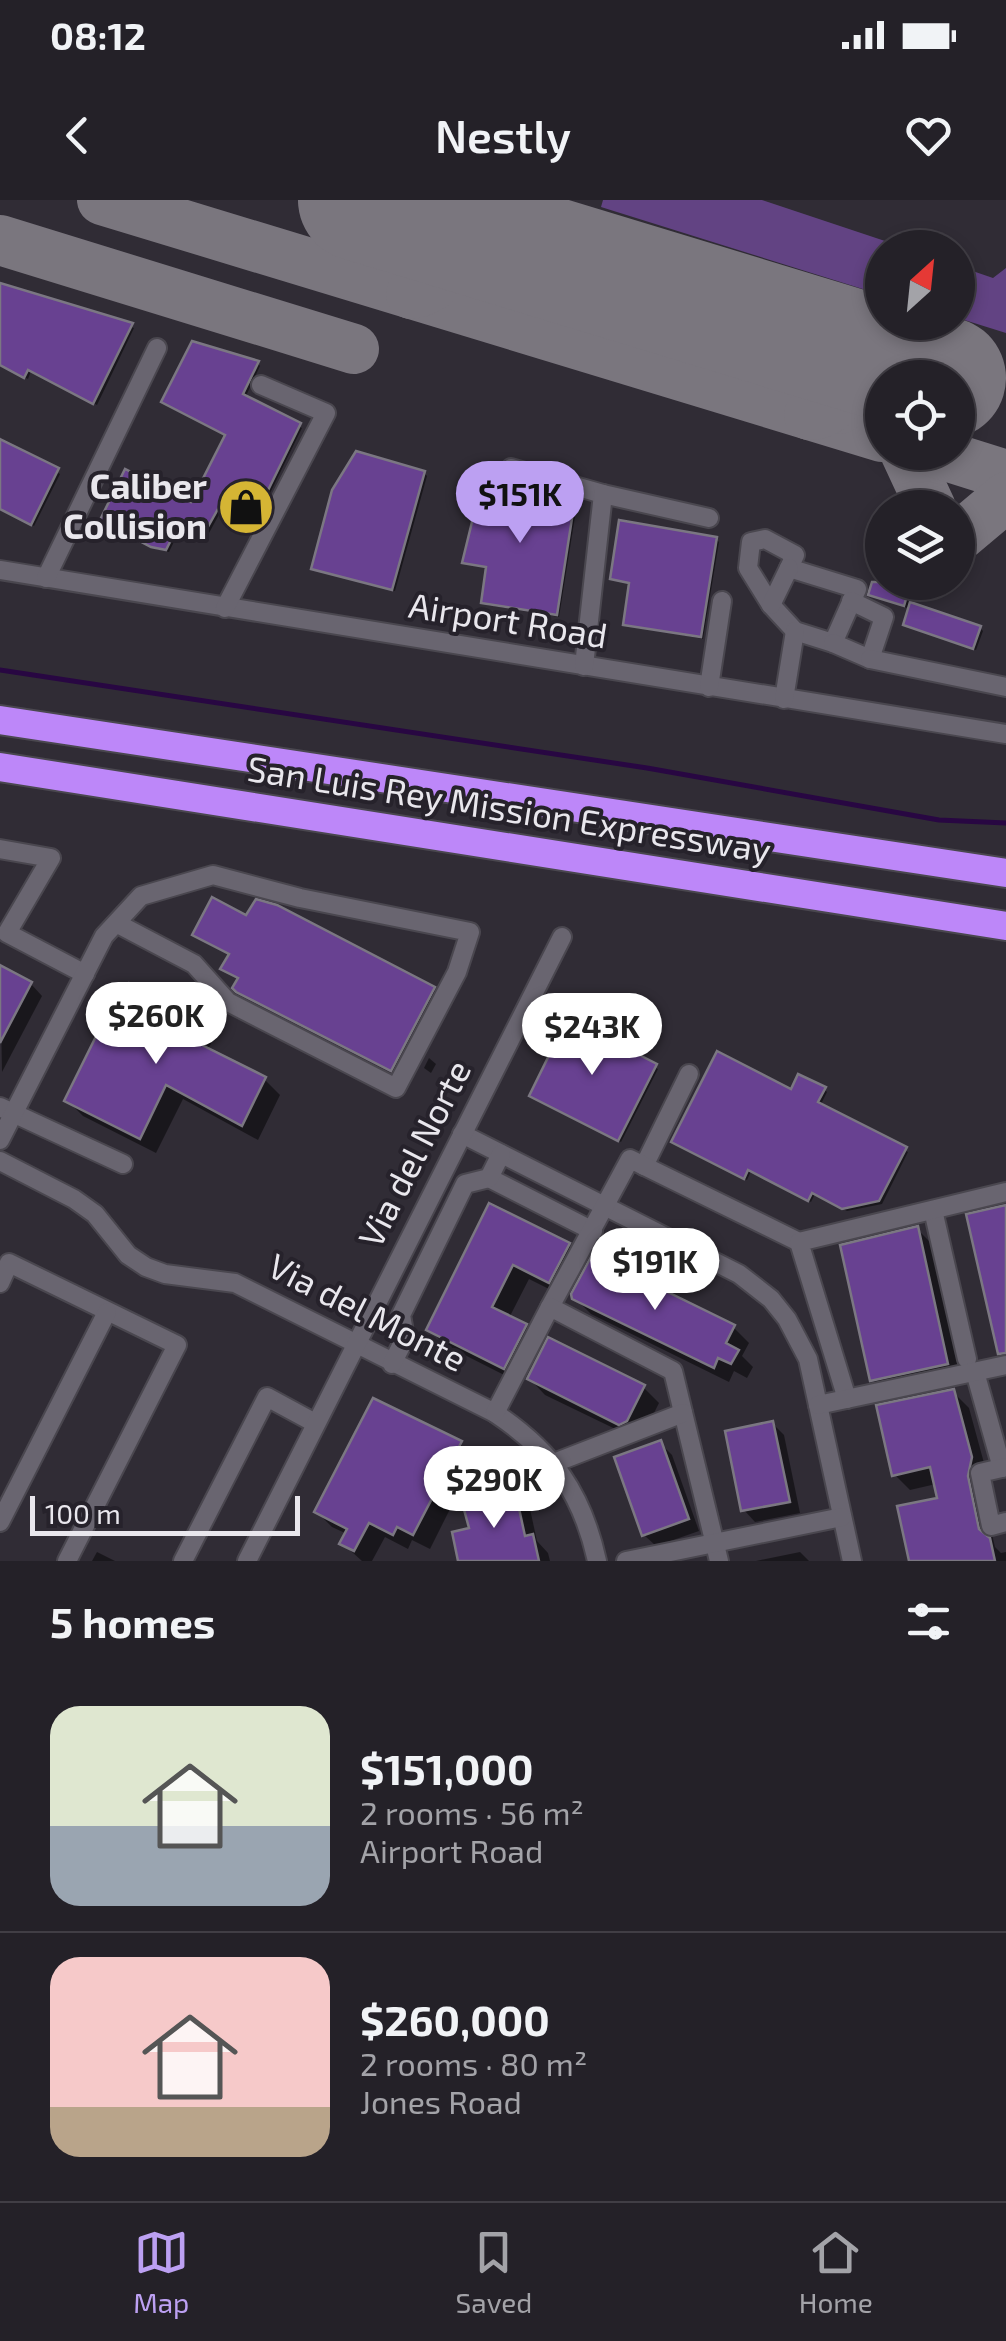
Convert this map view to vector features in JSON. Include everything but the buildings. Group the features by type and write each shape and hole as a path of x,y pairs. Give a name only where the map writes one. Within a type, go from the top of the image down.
{"highway":[{"name":"San Luis Rey Mission Expressway","path":"0,720 1006,873"},
{"name":"San Luis Rey Mission Expressway","path":"0,767 1006,926"}],"street":[{"path":"46,578 157,348"},
{"path":"225,608 326,413 261,385"},
{"path":"510,468 709,518"},
{"path":"584,666 603,494"},
{"path":"771,605 795,555 765,539 752,542 748,568 771,605 795,630 870,659 1006,687"},
{"path":"789,568 856,589 833,644"},
{"name":"Airport Road","path":"0,570 1006,734"},
{"path":"709,687 722,601"},
{"path":"851,601 884,617 870,659"},
{"path":"784,699 795,630"},
{"path":"0,849 51,858 7,933 85,974"},
{"path":"0,1140 6,1110 104,936 116,922 141,896 213,875 300,898 470,932 457,972 396,1088 228,1002 194,964 116,922"},
{"name":"Via del Norte","path":"247,1561 562,937"},
{"path":"644,1166 688,1074"},
{"path":"6,1110 122,1164"},
{"path":"462,1134 739,1274 771,1300 787,1319 808,1359 852,1561"},
{"path":"489,1178 500,1154"},
{"path":"494,1414 630,1159 799,1242 1006,1192"},
{"name":"Via del Monte","path":"0,1162 94,1214 128,1255 146,1267 165,1274 235,1283 521,1430 554,1462 580,1502 597,1561"},
{"path":"392,1364 405,1338 400,1315 466,1184 489,1178 593,1231"},
{"path":"933,1210 971,1365 1004,1467 980,1473 991,1526 1006,1522"},
{"path":"799,1242 847,1399"},
{"path":"0,1283 9,1263 177,1346 67,1561"},
{"path":"550,1307 673,1372 717,1552"},
{"path":"0,1522 106,1312"},
{"path":"818,1405 971,1365 1006,1365"},
{"path":"183,1561 267,1397 315,1422"},
{"path":"554,1462 683,1413"},
{"path":"626,1561 717,1552 842,1517"}],"shaded area":[{"path":"603,200 762,200 865,234 865,290 601,207"},
{"path":"1006,268 1006,333 975,323 975,272 993,278"}],"waterway":[{"path":"0,670 647,768 939,820 1006,823"}],"taxiway":[{"path":"102,200 865,432"},
{"path":"411,294 429,288 449,265 450,246 438,227 427,221"},
{"path":"0,240 354,349"},
{"path":"809,415 835,403 845,376 837,354 813,338"},
{"path":"840,409 847,380 865,367"},
{"path":"975,465 1006,475"},
{"path":"913,470 923,490"},
{"path":"975,523 1006,497"}],"runway":[{"path":"359,200 886,360"}],"place":[{"name":"Caliber Collision","path":"246,507"}]}
